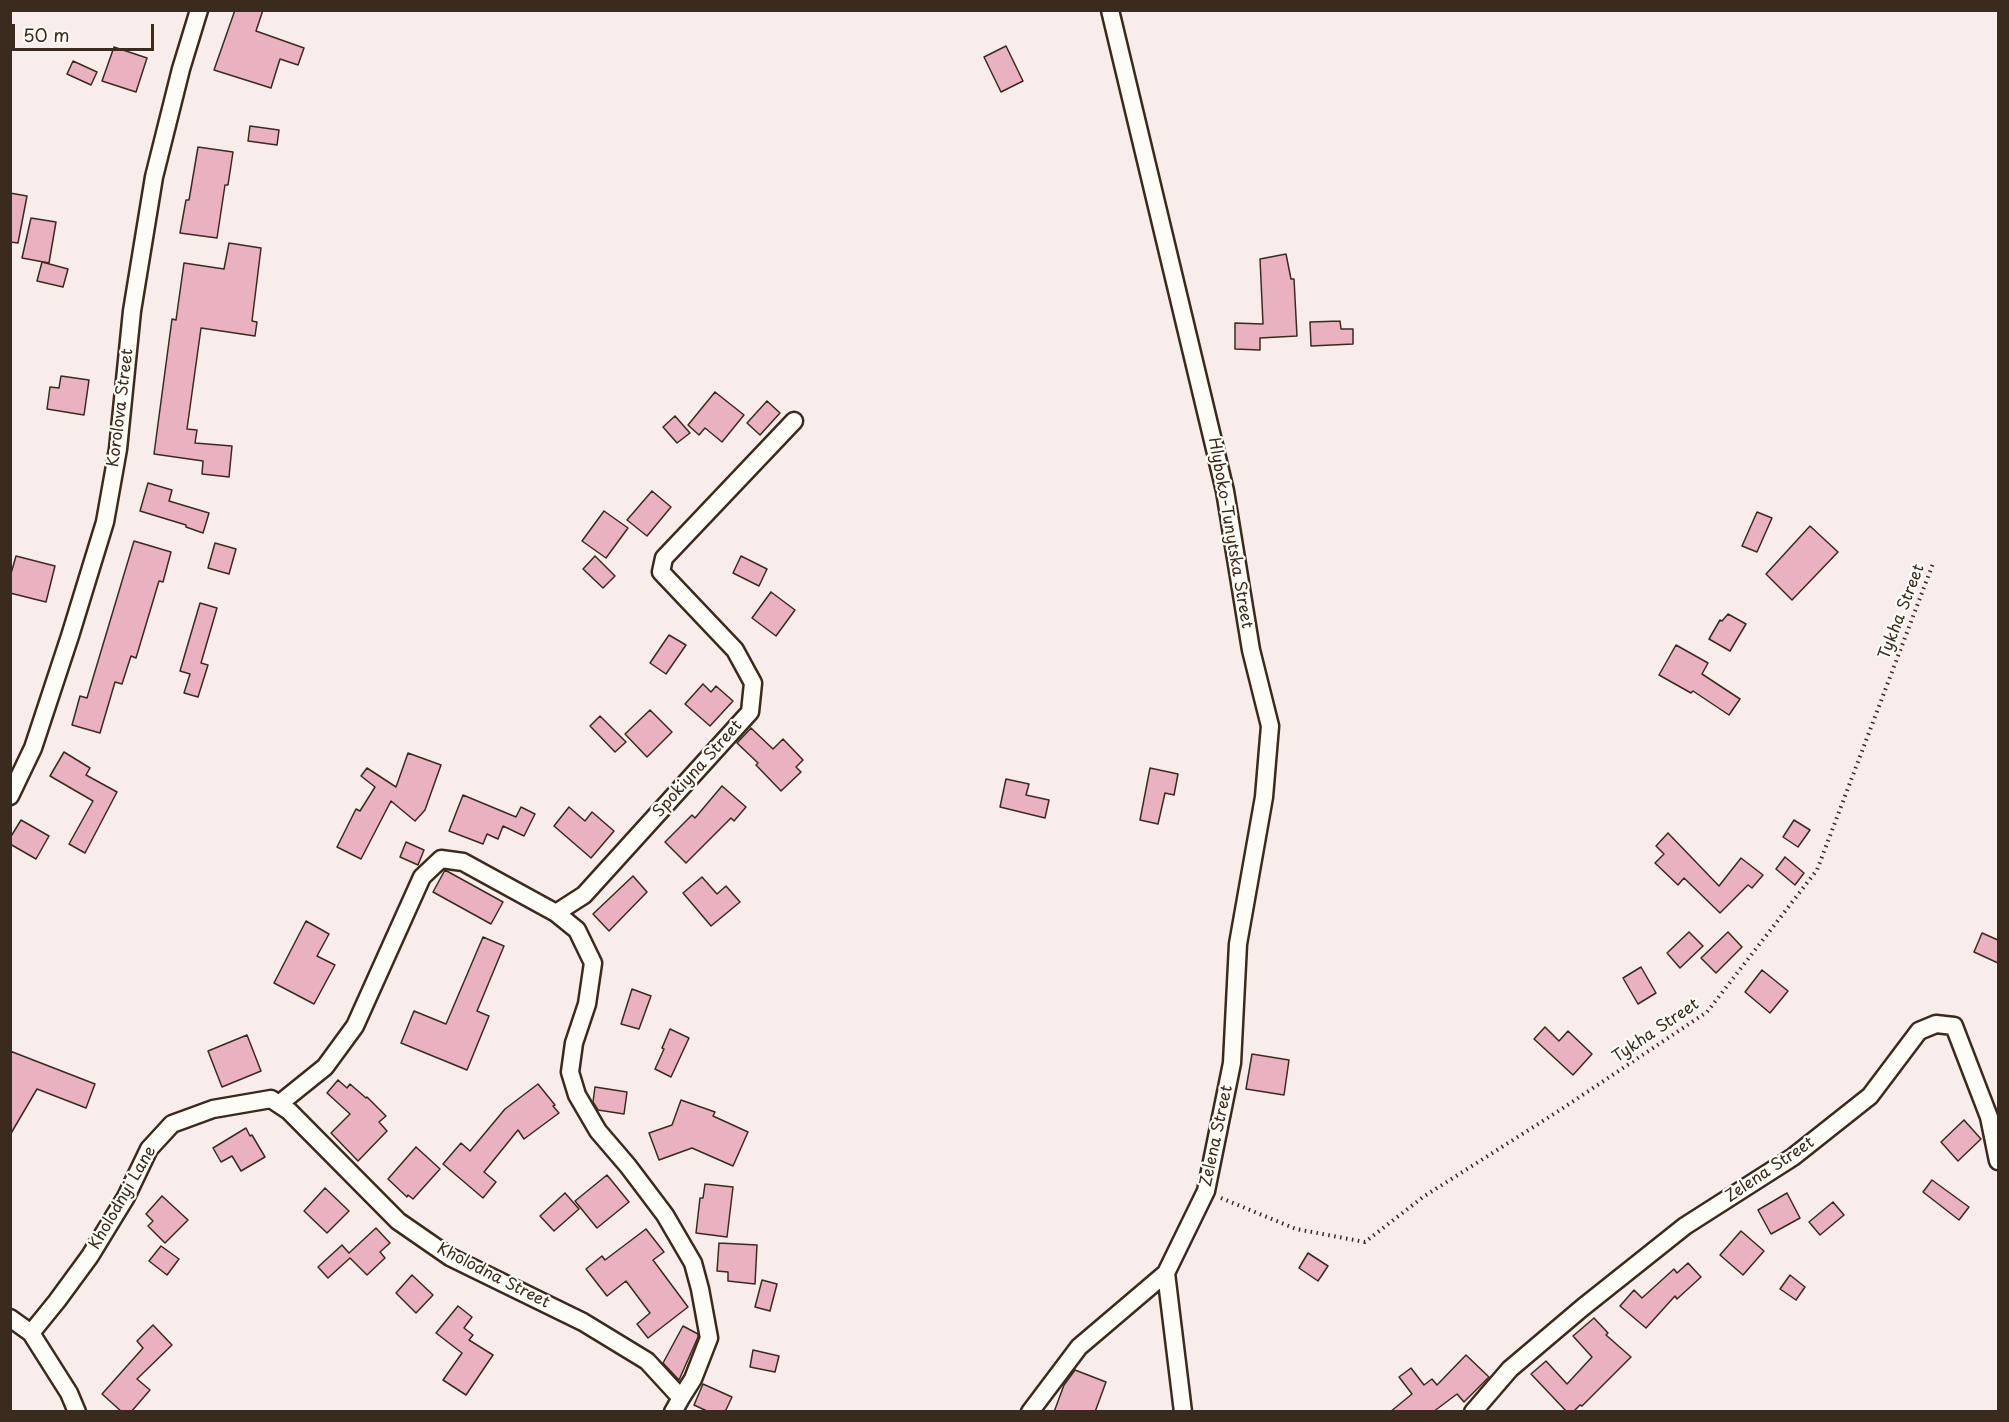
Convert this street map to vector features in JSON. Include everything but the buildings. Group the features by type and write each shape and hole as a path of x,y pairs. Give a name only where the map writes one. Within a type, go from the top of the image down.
{"street":[{"name":"Korolova Street","path":"10,796 33,748 105,522 118,449 132,311 154,177 181,69 199,10"},
{"name":"Hlyboko-Tunytska Street","path":"1110,10 1226,490 1251,650 1270,726 1264,797 1238,944 1232,1063"},
{"name":"Spokiyna Street","path":"556,913 584,895 750,712 753,683 735,650 661,572 664,558 794,421"},
{"path":"279,1104 325,1067 355,1026 422,877 441,859 463,862 556,913 577,930 593,963 587,1004 574,1043 570,1072 577,1095 598,1131 665,1215 693,1263 700,1289 709,1338 693,1379 677,1405"},
{"name":"Zelena Street","path":"1473,1412 1510,1369 1685,1226 1793,1157 1870,1096 1919,1031 1936,1024 1954,1026 1989,1117 1998,1161"},
{"name":"Zelena Street","path":"1030,1412 1079,1347 1166,1273 1206,1191 1232,1063"},
{"name":"Kholodnyi Lane","path":"31,1333 90,1256 126,1197 149,1149 172,1124 213,1109 271,1099 279,1104"},
{"name":"Kholodna Street","path":"279,1104 314,1135 398,1221 450,1257 583,1322 647,1361 677,1405"},
{"path":"1166,1273 1183,1412"},
{"path":"10,1318 31,1333 69,1393 77,1412"}],"path":[{"name":"Tykha Street","path":"1206,1191 1296,1229 1365,1242 1423,1197 1557,1113 1707,1012 1817,870 1934,561"}]}
